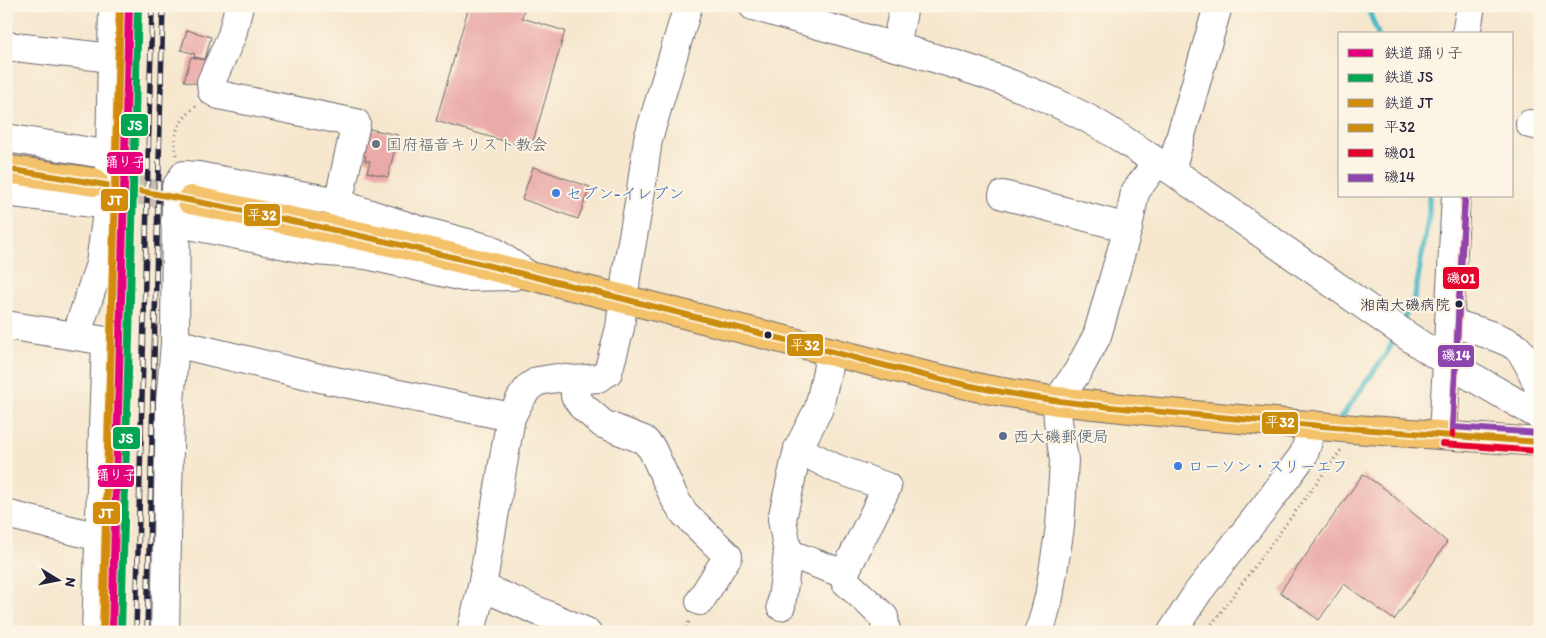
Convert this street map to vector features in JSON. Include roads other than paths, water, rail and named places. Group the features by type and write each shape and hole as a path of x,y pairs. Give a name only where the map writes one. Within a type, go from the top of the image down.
{"main road":[{"path":"6,169 101,194"},
{"path":"188,188 395,243 624,298 966,385 1057,401 1354,429 1443,435 1539,434"}],"street":[{"path":"76,336 100,264 101,194 110,155 113,6"},
{"path":"238,6 232,35 211,86 219,95 356,123 338,203"},
{"path":"471,632 482,587 511,417 521,398 529,387 538,381 557,378 576,380 598,378 608,372 620,328 627,270 648,139 688,6"},
{"path":"754,6 1002,80 1077,112 1112,131 1398,331 1448,363 1539,434"},
{"path":"896,47 904,6"},
{"path":"1038,632 1051,589 1060,527 1064,460 1057,401 1078,370 1097,336 1128,228 1135,192 1164,166 1218,6"},
{"path":"1466,32 1470,6"},
{"path":"6,46 112,58"},
{"path":"6,138 110,155"},
{"path":"165,632 170,402 175,343 176,187 188,188 198,176 338,203 419,230 490,249 529,276"},
{"path":"6,192 101,194"},
{"path":"1003,194 1128,228"},
{"path":"1443,435 1456,198"},
{"path":"175,222 315,252 367,255 464,277 529,276"},
{"path":"1448,322 1503,340 1516,347 1530,368 1540,391"},
{"path":"6,325 106,341 96,632"},
{"path":"175,343 320,378 511,417"},
{"path":"781,606 788,553 782,520 798,449 819,408 831,352"},
{"path":"576,380 575,396 582,406 603,424 644,440 652,449 675,499 684,513 728,556 700,601"},
{"path":"1172,632 1198,592 1304,454 1313,425"},
{"path":"798,449 835,468 887,487 844,574 844,581 884,617 886,632"},
{"path":"6,514 99,537"},
{"path":"788,553 844,574"},
{"path":"482,587 587,632"}],"waterway":[{"path":"1367,6 1377,32"},
{"path":"1402,322 1415,296 1429,214 1429,198"},
{"path":"1340,419 1388,351 1396,335"}],"tunnel":[{"path":"94,182 191,200"}],"railway":[{"path":"136,632 152,6"},
{"path":"147,632 163,6"}],"rail line":[{"name":"JT","path":"103,632 120,6"},
{"name":"踊り子","path":"112,632 129,6"},
{"name":"JS","path":"121,632 138,6"}],"place":[{"name":"国府福音キリスト教会","path":"376,144"},
{"name":"セブン-イレブン","path":"556,193"},
{"name":"湘南大磯病院","path":"1459,304"},
{"name":"西大磯郵便局","path":"1003,436"},
{"name":"ローソン・スリーエフ","path":"1178,466"}]}
